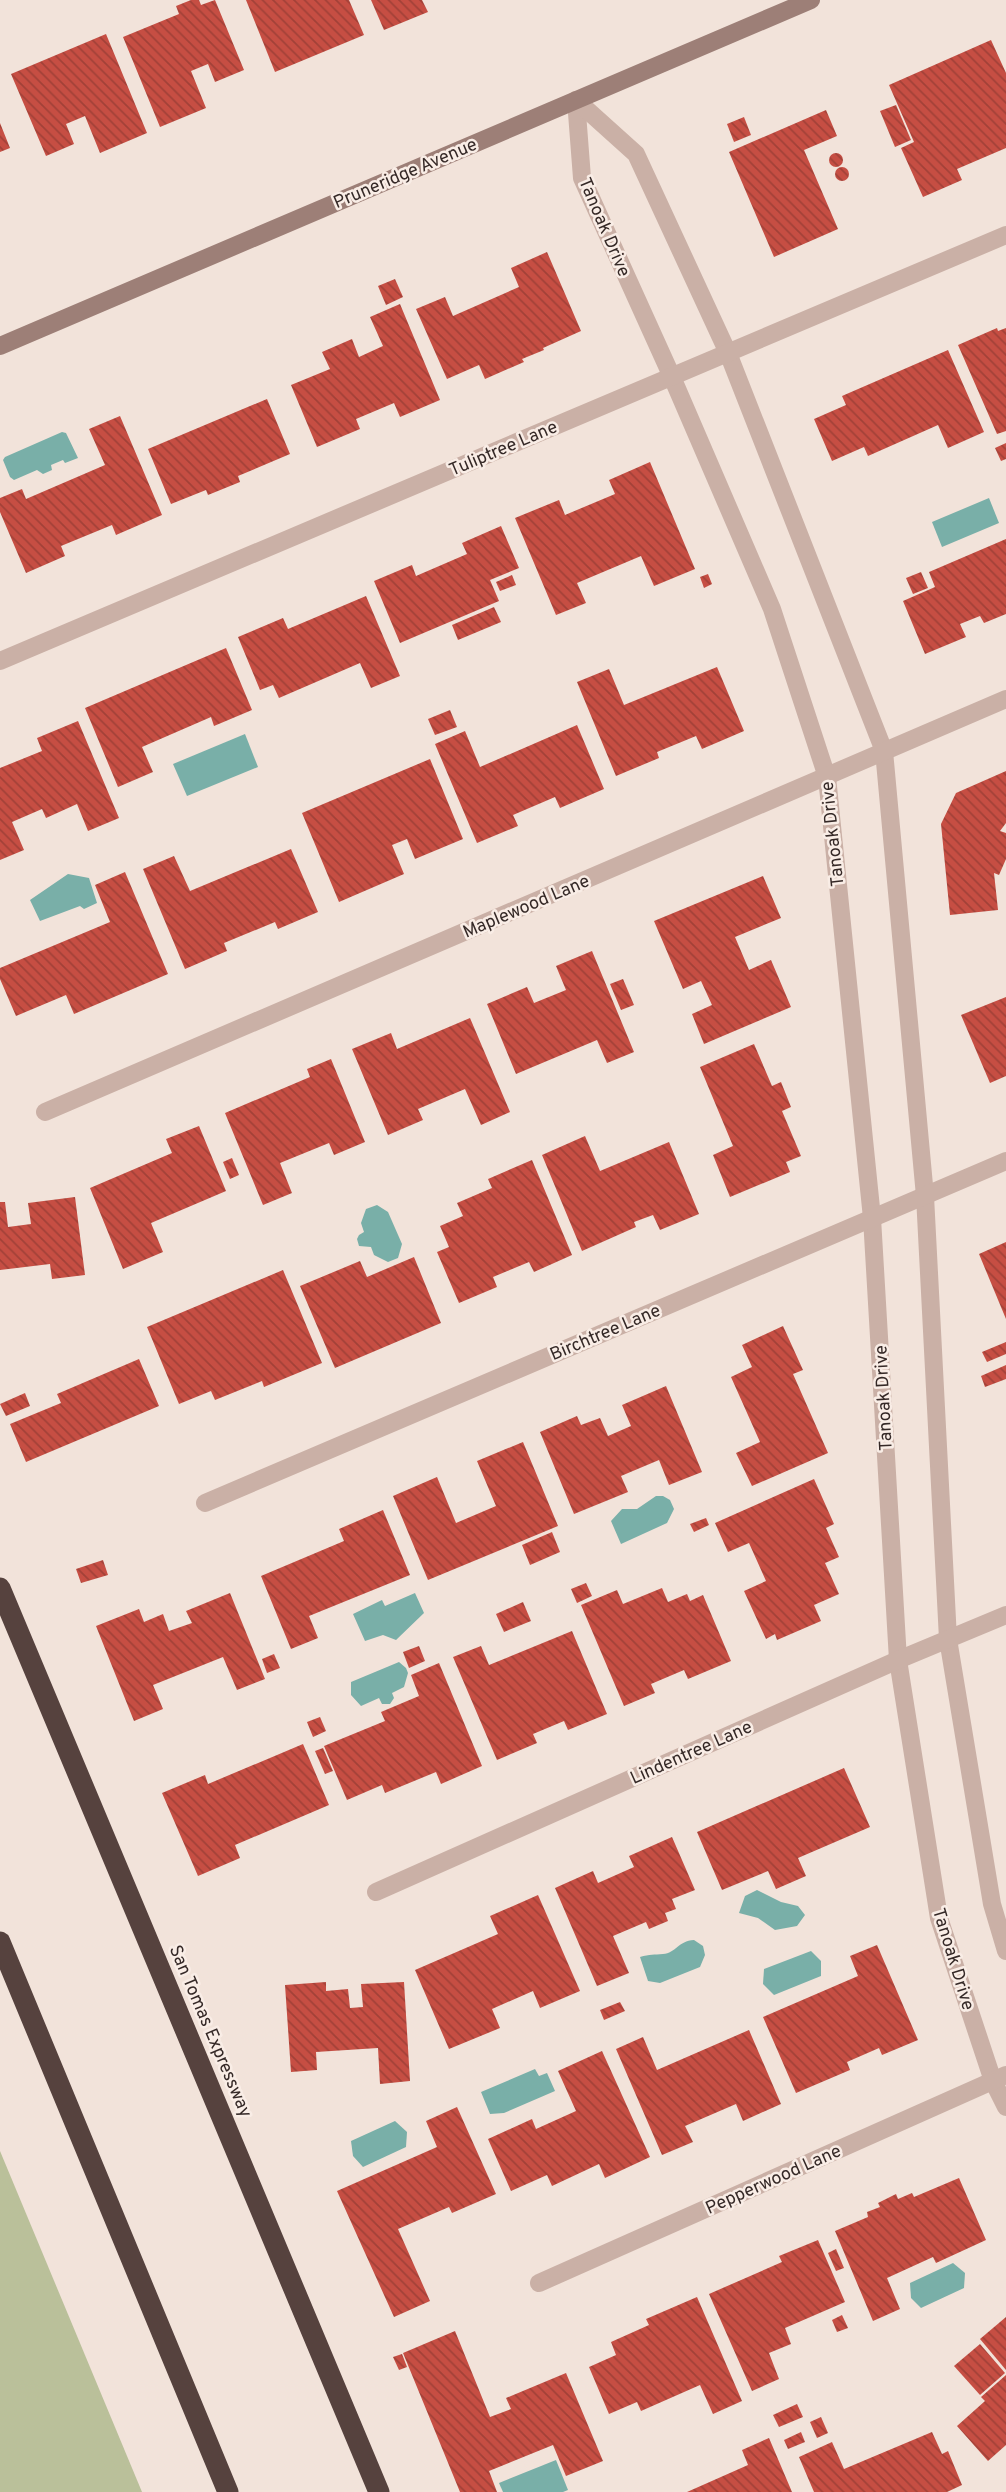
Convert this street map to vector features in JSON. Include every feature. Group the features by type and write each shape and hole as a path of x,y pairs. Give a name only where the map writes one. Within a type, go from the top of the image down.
{"highway":[{"name":"San Tomas Expressway","path":"0,1588 379,2492"},
{"path":"0,1942 228,2492"}],"main road":[{"name":"Pruneridge Avenue","path":"0,346 811,0"}],"street":[{"path":"576,100 636,155 727,353 884,751 925,1196 948,1639 992,1904 1006,1951"},
{"name":"Tanoak Drive","path":"576,100 582,178 672,377 772,610 827,776 872,1218 898,1660 939,1918 999,2078 1006,2107"},
{"name":"Tuliptree Lane","path":"0,661 1006,235"},
{"name":"Maplewood Lane","path":"45,1112 1006,699"},
{"name":"Birchtree Lane","path":"205,1503 1006,1161"},
{"name":"Lindentree Lane","path":"376,1892 898,1660 1006,1615"},
{"name":"Pepperwood Lane","path":"539,2283 999,2078"}],"green space":[{"path":"0,2151 142,2492 0,2492"}],"water":[{"path":"62,432 66,433 78,458 51,465 52,470 43,474 37,470 14,480 10,477 3,460 5,457"},
{"path":"989,498 999,523 942,547 932,522"},
{"path":"245,734 258,767 187,796 173,764"},
{"path":"68,874 89,878 97,903 84,909 80,906 40,921 30,900"},
{"path":"377,1205 388,1212 402,1244 398,1258 388,1262 374,1255 371,1247 359,1246 357,1239 364,1232 361,1223 366,1209"},
{"path":"656,1496 670,1500 674,1509 667,1523 621,1544 611,1521 622,1509 637,1509"},
{"path":"415,1593 424,1613 396,1640 383,1635 365,1641 353,1614 382,1600 385,1606"},
{"path":"399,1662 408,1673 404,1687 392,1693 394,1698 390,1704 382,1704 379,1698 361,1706 351,1695 351,1682"},
{"path":"757,1890 781,1902 798,1906 805,1915 797,1926 775,1930 758,1918 739,1913 745,1896"},
{"path":"694,1940 703,1946 705,1955 700,1967 660,1983 648,1981 640,1957 671,1952 684,1942"},
{"path":"811,1951 821,1961 821,1976 774,1995 763,1984 764,1969"},
{"path":"535,2069 539,2076 547,2073 555,2091 504,2113 490,2114 481,2092"},
{"path":"395,2121 407,2132 406,2147 363,2167 353,2156 351,2141"},
{"path":"953,2263 965,2273 964,2288 921,2308 911,2298 910,2283"},
{"path":"556,2460 568,2490 503,2492 499,2483"}],"building":[{"path":"199,0 201,5 215,0 244,70 215,82 208,64 191,71 206,108 160,127 123,37 179,14 176,6"},
{"path":"246,0 349,0 364,35 275,72"},
{"path":"371,0 422,0 428,12 384,30"},
{"path":"106,34 147,133 100,153 85,116 66,124 74,144 46,156 11,74"},
{"path":"991,40 1006,73 1006,148 957,169 962,180 923,197 901,148 914,142 889,85"},
{"path":"896,105 911,140 895,147 880,111"},
{"path":"826,110 837,136 804,150 838,229 774,257 729,152"},
{"path":"744,117 751,135 734,142 727,124"},
{"path":"0,123 10,148 0,152"},
{"path":"836,153 841,155 841,165 836,167 831,165 829,160 831,155"},
{"path":"842,167 847,169 847,179 842,181 837,179 835,174 837,169"},
{"path":"547,252 581,331 522,359 524,362 485,379 479,365 447,379 416,309 445,297 453,316 519,287 511,268"},
{"path":"395,279 403,297 386,305 378,286"},
{"path":"400,304 440,400 400,417 394,403 356,419 360,429 317,447 291,385 330,369 322,352 352,339 359,357 383,346 370,317"},
{"path":"997,328 998,331 1006,328 1006,431 997,434 958,345"},
{"path":"948,350 984,432 948,448 938,425 868,456 864,447 832,461 814,419 846,405 842,396"},
{"path":"267,399 290,454 238,476 240,482 208,495 206,490 171,504 148,449"},
{"path":"120,416 162,515 116,535 112,525 61,546 65,556 26,573 0,512 0,498 22,489 26,499 105,465 89,429"},
{"path":"1006,443 1006,459 1001,461 995,448"},
{"path":"650,462 695,569 654,586 641,556 577,583 586,603 556,615 515,518 559,500 565,515 615,494 609,480"},
{"path":"501,526 519,568 490,580 499,601 400,643 374,581 412,565 416,576 467,554 462,543"},
{"path":"1006,539 1006,614 984,623 980,616 960,624 966,637 925,654 903,601 935,587 929,572"},
{"path":"921,572 928,588 913,594 906,578"},
{"path":"708,574 712,584 704,588 700,577"},
{"path":"512,575 516,585 500,591 496,582"},
{"path":"366,596 400,676 371,688 360,663 279,698 273,685 260,690 238,637 283,618 288,629"},
{"path":"494,607 501,622 458,640 452,625"},
{"path":"226,648 252,710 214,726 211,717 142,747 153,772 118,787 85,708"},
{"path":"717,667 744,731 702,749 696,736 657,752 659,758 616,776 577,682 609,669 624,705"},
{"path":"450,710 457,727 435,735 428,719"},
{"path":"78,721 119,818 88,831 77,804 46,818 42,809 12,822 24,850 0,860 0,768 42,751 37,738"},
{"path":"577,725 604,789 560,808 555,797 513,815 518,826 477,843 435,744 465,731 480,767"},
{"path":"430,759 463,839 415,859 407,839 392,845 404,874 339,902 302,813"},
{"path":"1006,771 1006,823 1000,831 1006,833 1006,859 999,875 994,873 998,910 950,915 941,824 956,793"},
{"path":"291,849 318,912 278,929 275,922 224,943 227,951 185,969 143,869 174,856 190,891"},
{"path":"125,872 168,974 74,1014 66,995 16,1016 0,979 0,968 110,922 95,885"},
{"path":"763,876 781,918 735,937 749,970 771,960 791,1007 704,1044 692,1014 712,1005 701,981 683,989 654,921"},
{"path":"592,951 634,1052 607,1063 597,1040 516,1074 487,1004 527,987 534,1003 566,990 556,966"},
{"path":"623,979 634,1005 621,1010 610,984"},
{"path":"1006,997 1006,1076 990,1083 961,1015"},
{"path":"470,1018 510,1112 481,1125 465,1089 418,1109 423,1120 388,1135 352,1049 391,1033 397,1049"},
{"path":"754,1044 772,1086 781,1082 791,1107 782,1111 801,1156 786,1162 790,1172 730,1197 713,1155 733,1146 700,1067"},
{"path":"331,1059 365,1142 334,1155 329,1143 280,1163 292,1193 263,1205 225,1113 310,1077 307,1069"},
{"path":"199,1126 226,1191 151,1223 163,1252 123,1269 90,1188 172,1153 166,1139"},
{"path":"585,1136 600,1171 669,1142 699,1214 660,1230 653,1215 634,1222 636,1227 582,1251 542,1155"},
{"path":"232,1158 239,1175 230,1179 223,1162"},
{"path":"532,1160 572,1255 534,1272 529,1262 493,1277 497,1287 459,1303 437,1252 449,1247 440,1226 463,1216 457,1203 492,1188 488,1179"},
{"path":"75,1197 85,1275 52,1279 50,1264 0,1270 0,1202 5,1202 8,1227 31,1224 28,1203"},
{"path":"1006,1242 1006,1319 979,1254"},
{"path":"414,1257 441,1323 335,1368 300,1286 360,1261 367,1277"},
{"path":"283,1270 322,1363 264,1387 262,1381 215,1400 211,1391 179,1404 147,1327"},
{"path":"783,1326 803,1370 793,1374 828,1453 752,1486 736,1453 760,1442 731,1377 752,1367 742,1345"},
{"path":"1006,1342 1006,1354 987,1362 982,1352"},
{"path":"139,1359 159,1406 26,1462 10,1424 61,1403 57,1394"},
{"path":"1006,1365 1006,1379 985,1387 981,1376"},
{"path":"666,1386 702,1472 669,1485 659,1460 621,1476 628,1492 574,1514 540,1432 577,1416 581,1425 600,1418 608,1436 631,1426 622,1405"},
{"path":"25,1393 30,1406 6,1416 0,1404"},
{"path":"523,1442 558,1526 428,1580 393,1496 437,1477 456,1523 496,1506 477,1461"},
{"path":"814,1479 834,1524 826,1528 839,1557 825,1563 839,1594 814,1605 821,1621 777,1640 775,1634 766,1639 744,1591 766,1581 749,1543 728,1552 715,1523"},
{"path":"383,1510 410,1575 309,1616 318,1638 291,1649 261,1576 344,1541 339,1529"},
{"path":"706,1518 709,1525 694,1532 690,1524"},
{"path":"552,1532 560,1552 530,1565 522,1545"},
{"path":"103,1560 108,1575 81,1583 76,1569"},
{"path":"586,1583 592,1596 577,1603 571,1589"},
{"path":"662,1588 668,1602 687,1594 690,1601 703,1595 731,1661 688,1679 684,1670 651,1684 655,1693 624,1706 581,1605 617,1590 623,1604"},
{"path":"230,1593 265,1679 237,1690 223,1657 153,1685 163,1709 134,1721 96,1626 139,1609 144,1622 163,1614 169,1631 192,1623 186,1611"},
{"path":"523,1602 531,1621 504,1632 496,1614"},
{"path":"572,1631 607,1714 568,1730 564,1721 533,1734 537,1743 497,1760 453,1657 481,1646 489,1665"},
{"path":"419,1646 425,1661 409,1668 403,1652"},
{"path":"274,1654 280,1668 267,1673 262,1659"},
{"path":"439,1663 482,1766 441,1784 436,1772 385,1793 382,1785 347,1800 324,1746 385,1721 381,1712 419,1696 411,1675"},
{"path":"320,1717 326,1731 313,1737 307,1722"},
{"path":"303,1744 329,1805 235,1845 240,1858 198,1876 162,1793 205,1775 208,1784"},
{"path":"323,1748 333,1771 325,1774 315,1751"},
{"path":"844,1768 870,1827 798,1858 806,1876 776,1889 768,1871 722,1890 697,1832"},
{"path":"672,1837 695,1890 672,1899 676,1909 665,1913 668,1921 649,1929 646,1922 613,1936 629,1973 597,1986 555,1888 593,1871 598,1883 634,1867 629,1856"},
{"path":"538,1895 580,1991 540,2008 533,1991 492,2009 500,2028 449,2049 415,1970 498,1934 490,1916"},
{"path":"877,1945 918,2040 882,2055 879,2048 847,2062 850,2070 796,2093 763,2017 858,1976 850,1956"},
{"path":"326,1982 326,1991 348,1989 350,2008 363,2007 361,1984 404,1982 410,2081 380,2084 378,2048 316,2052 317,2070 291,2072 285,1985"},
{"path":"620,2002 625,2011 604,2020 600,2010"},
{"path":"749,2030 781,2104 743,2121 736,2104 685,2126 693,2142 662,2155 616,2049 643,2037 657,2070"},
{"path":"602,2051 650,2157 605,2178 599,2164 552,2186 547,2175 511,2191 488,2139 532,2119 536,2129 576,2111 558,2071"},
{"path":"457,2107 496,2194 452,2213 449,2207 398,2229 430,2301 394,2317 337,2191 437,2147 426,2121"},
{"path":"959,2178 986,2240 936,2263 933,2257 887,2278 900,2309 873,2321 835,2231 868,2217 867,2212 880,2207 878,2203 896,2194 898,2199 912,2193 914,2197"},
{"path":"818,2240 845,2302 785,2328 791,2344 769,2353 779,2379 752,2391 709,2294 782,2262 779,2256"},
{"path":"836,2249 844,2268 836,2271 828,2253"},
{"path":"697,2297 742,2401 713,2414 700,2385 641,2411 637,2402 609,2414 589,2367 616,2355 611,2342 649,2325 646,2319"},
{"path":"842,2315 848,2328 837,2332 832,2320"},
{"path":"1006,2317 1006,2370 980,2339"},
{"path":"455,2331 490,2417 511,2409 506,2398 566,2373 603,2461 566,2476 553,2445 489,2471 497,2492 460,2492 403,2353"},
{"path":"980,2344 1005,2373 980,2395 954,2366"},
{"path":"402,2354 407,2367 399,2370 393,2357"},
{"path":"1006,2375 1006,2445 988,2461 957,2426 985,2401 981,2397"},
{"path":"797,2404 803,2417 779,2427 773,2415"},
{"path":"821,2417 828,2433 817,2438 810,2422"},
{"path":"801,2432 805,2442 788,2449 784,2440"},
{"path":"932,2432 942,2454 948,2451 962,2485 947,2492 814,2492 799,2457 832,2442 844,2469"},
{"path":"769,2438 792,2492 687,2492 748,2465 742,2450"}]}
